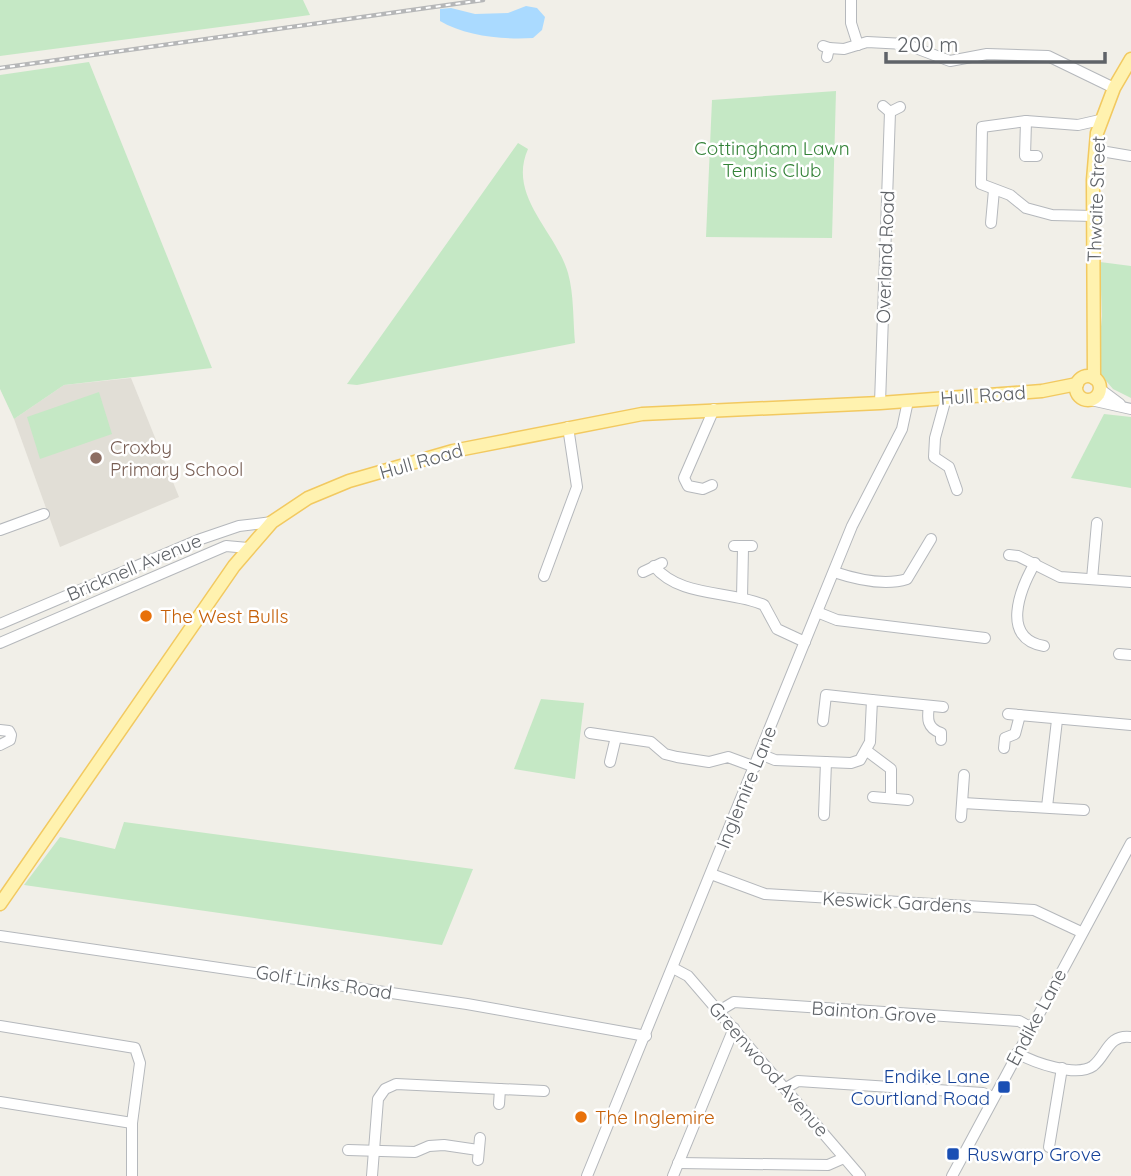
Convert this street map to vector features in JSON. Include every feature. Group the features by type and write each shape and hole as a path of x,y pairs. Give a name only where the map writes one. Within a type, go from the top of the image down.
{"main road":[{"name":"Thwaite Street","path":"1088,400 1093,346 1095,150 1100,120 1114,88 1131,60"},
{"name":"Hull Road","path":"1,901 192,624 248,548 272,522 308,498 349,481 453,450 642,414 908,401 1042,391 1088,382"},
{"path":"1088,382 1078,394 1088,400"},
{"name":"Hull Road","path":"1042,391 1088,400"}],"street":[{"path":"851,0 851,23 858,45"},
{"path":"827,50 858,45 905,44 950,61 987,54 1048,55 1114,88"},
{"name":"Overland Road","path":"880,403 891,108"},
{"path":"1093,216 1052,215 1026,208 1010,195 981,184 982,127 1026,121 1078,125 1100,120"},
{"path":"1026,121 1025,156 1037,156"},
{"path":"1095,150 1131,156"},
{"path":"990,222 994,190"},
{"path":"1088,382 1112,400 1130,409"},
{"path":"946,398 934,457 949,467 959,492"},
{"path":"1088,400 1130,409"},
{"name":"Inglemire Lane","path":"587,1176 852,526 902,429 908,401"},
{"path":"712,485 703,489 688,486 684,478 714,409"},
{"path":"543,576 577,487 568,427"},
{"path":"0,530 39,513"},
{"name":"Bricknell Avenue","path":"0,624 198,540 239,526 272,522"},
{"path":"1092,579 1096,522"},
{"path":"834,572 852,578 898,582 907,579 931,538"},
{"name":"Bricknell Avenue","path":"0,643 226,546 248,548"},
{"path":"742,598 743,547"},
{"path":"1009,555 1035,563 1060,577 1131,582"},
{"path":"1035,563 1023,585 1016,618 1023,636 1032,644 1047,647"},
{"path":"643,572 658,564 660,573 706,593 742,598 764,605 777,629 804,642"},
{"path":"817,612 837,620 985,638"},
{"path":"1118,654 1131,655"},
{"path":"823,721 826,695 943,707"},
{"path":"760,754 775,760 851,763 860,760 867,751 872,700"},
{"path":"929,706 927,720 933,730 941,733 941,740"},
{"path":"1008,714 1131,725"},
{"path":"1004,748 1005,738 1015,734 1020,715"},
{"path":"1048,807 1057,720"},
{"path":"0,730 9,731 11,735 10,740 0,745"},
{"path":"590,733 651,742 665,754 677,757 709,762 728,757 755,767"},
{"path":"610,762 615,737"},
{"path":"867,751 891,769 891,798"},
{"path":"825,816 826,762"},
{"path":"961,817 964,775"},
{"path":"873,797 908,800"},
{"path":"963,803 1085,811"},
{"name":"Endike Lane","path":"952,1176 1131,843"},
{"name":"Keswick Gardens","path":"710,874 765,894 1034,909 1082,932"},
{"name":"Golf Links Road","path":"0,936 412,995 646,1036"},
{"name":"Greenwood Avenue","path":"673,968 688,976 860,1176"},
{"name":"Bainton Grove","path":"719,1011 734,1002 1019,1021 1030,1027"},
{"path":"0,1026 135,1048 140,1063 132,1123 132,1176"},
{"path":"673,1176 734,1028"},
{"path":"1017,1053 1036,1063 1083,1070 1094,1066 1109,1044 1124,1036 1131,1037"},
{"path":"1049,1147 1062,1068"},
{"path":"786,1088 799,1081 983,1093 993,1097"},
{"path":"372,1176 379,1100 385,1089 396,1084 544,1091"},
{"path":"499,1104 500,1089"},
{"path":"0,1102 132,1123"},
{"path":"348,1150 415,1152 429,1146 443,1145 478,1155 480,1139"},
{"path":"678,1163 828,1165 844,1158"}],"shaded area":[{"name":"Croxby Primary School","path":"131,378 179,497 60,547 14,419 64,385"}],"green space":[{"path":"0,0 303,0 310,15 0,56"},
{"path":"89,62 212,368 64,385 14,419 0,389 0,75"},
{"name":"Cottingham Lawn Tennis Club","path":"836,91 832,238 706,237 712,100"},
{"path":"518,143 528,149 523,166 528,198 568,273 575,343 357,385 347,384"},
{"path":"1100,262 1131,266 1131,398 1113,389 1097,370 1102,316"},
{"path":"99,392 112,434 40,459 27,417"},
{"path":"1104,414 1131,417 1131,488 1071,478"},
{"path":"541,699 584,703 575,779 514,769"},
{"path":"124,822 473,869 442,945 24,885 60,837 115,849"}],"water":[{"path":"526,6 537,8 545,17 542,30 533,38 485,36 440,21 440,9 451,8 475,14 508,13"}],"railway":[{"path":"0,68 483,0"}],"place":[{"name":"Croxby Primary School","path":"96,458"},
{"name":"The West Bulls","path":"146,616"},
{"name":"Endike Lane Courtland Road","path":"1004,1087"},
{"name":"The Inglemire","path":"581,1117"},
{"name":"Ruswarp Grove","path":"953,1154"}]}
